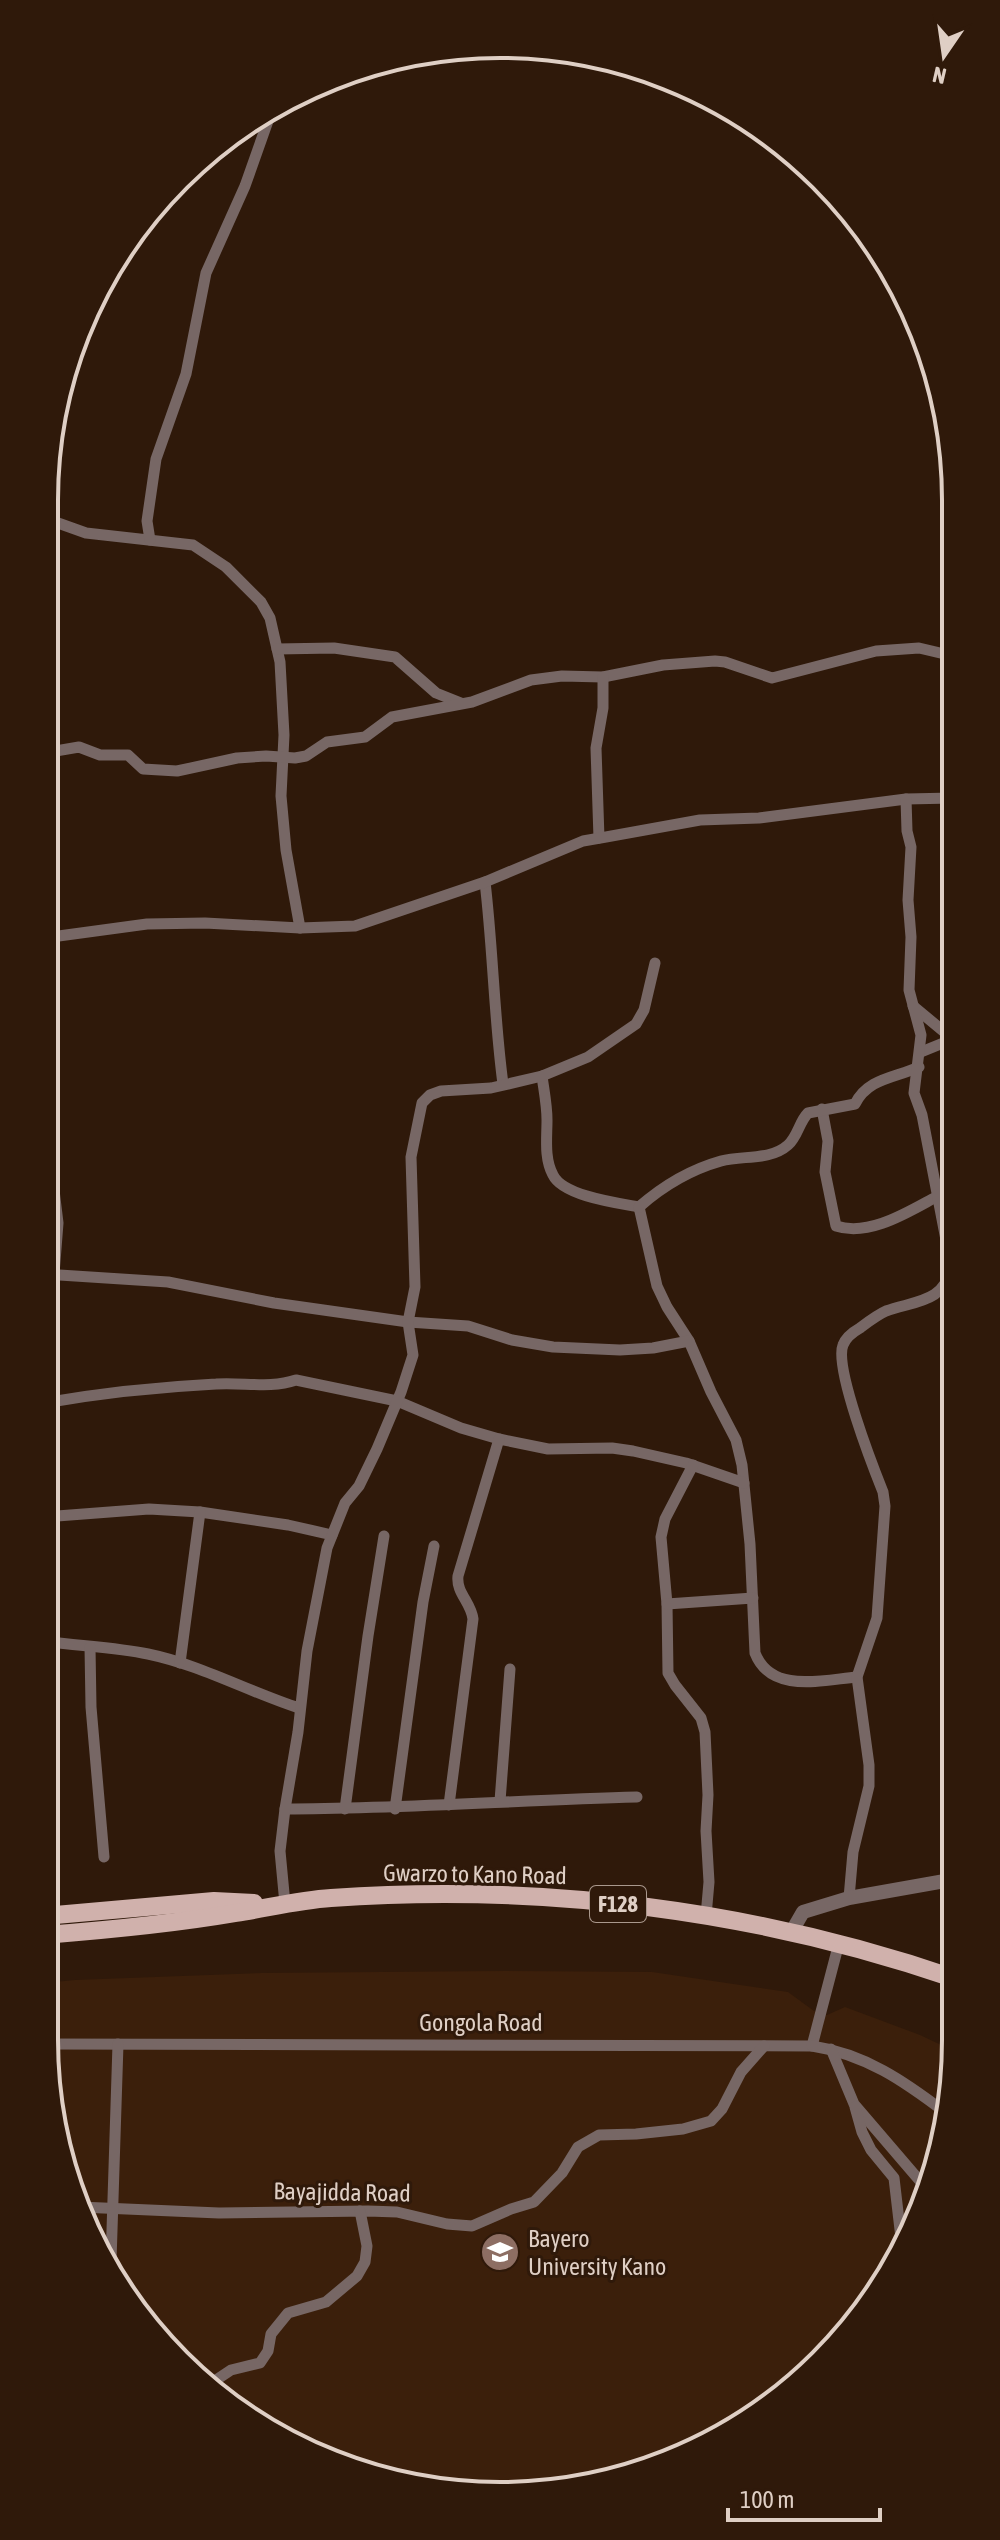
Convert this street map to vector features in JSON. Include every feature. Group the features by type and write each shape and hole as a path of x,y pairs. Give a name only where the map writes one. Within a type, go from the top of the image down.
{"main road":[{"name":"Gwarzo to Kano Road","path":"279,1905 328,1898 487,1894 591,1901 792,1931 942,1975"},
{"name":"F128","path":"58,1915 214,1901 279,1905"},
{"name":"F128","path":"58,1934 162,1924 279,1905"}],"street":[{"path":"150,540 147,521 156,459 186,374 206,273 245,186 267,124"},
{"path":"58,523 86,533 193,545 226,567 261,602 270,618 277,649 283,711 281,796 286,850 300,928"},
{"path":"277,649 334,648 395,657 436,693 461,703"},
{"path":"58,751 79,747 100,755 128,755 143,769 177,771 237,758 306,756 327,742 365,737 384,722 400,715 472,702 531,680 562,676 603,677 663,665 715,661 772,678 876,651 919,648 942,653"},
{"path":"599,838 596,748 603,708 603,677"},
{"path":"58,936 147,924 205,923 300,928 355,926 485,882 583,841 672,824 772,817 906,799 942,798"},
{"path":"906,799 911,847 909,990 921,1035 914,1093 922,1115 942,1225"},
{"path":"485,882 503,1084"},
{"path":"279,1905 285,1809 317,1594 332,1535 345,1503 359,1486 397,1401 413,1355 408,1322 415,1287 411,1157 422,1103 430,1095 441,1091 491,1088 542,1076 588,1057 636,1024 644,1010 655,963"},
{"path":"912,1005 942,1030"},
{"path":"921,1052 942,1043"},
{"path":"542,1076 547,1118 546,1145 553,1177 568,1189 613,1203 639,1207 673,1180 698,1169 738,1158 763,1157 778,1151 788,1145 804,1117 822,1109 855,1104 862,1091 870,1085 919,1067"},
{"path":"822,1109 828,1141 825,1172 836,1226 852,1230 864,1228 898,1216 936,1197"},
{"path":"639,1207 657,1286 689,1341 736,1440 744,1483 755,1653 765,1671 774,1678 789,1682 857,1677"},
{"path":"58,1275 168,1282 248,1299 408,1322 468,1326 528,1344 553,1347 620,1350 689,1341"},
{"path":"849,1898 853,1852 867,1800 869,1775 857,1677 877,1618 885,1506 841,1356 843,1344 851,1333 886,1311 926,1300 942,1286"},
{"path":"58,1400 100,1393 232,1383 279,1386 296,1380 397,1401 461,1428 499,1439 548,1449 612,1448 693,1465 744,1483"},
{"path":"449,1805 473,1619 457,1585 458,1576 499,1439"},
{"path":"693,1465 665,1519 661,1537 667,1604 668,1673 701,1718 705,1732 709,1882 706,1916"},
{"path":"58,1516 149,1509 200,1512 332,1535"},
{"path":"180,1663 200,1512"},
{"path":"345,1809 384,1536"},
{"path":"395,1809 423,1602 434,1546"},
{"path":"667,1604 753,1598"},
{"path":"58,1643 148,1654 299,1708"},
{"path":"90,1647 91,1707 104,1857"},
{"path":"500,1801 510,1669"},
{"path":"285,1809 395,1809 500,1801 637,1797"},
{"path":"792,1931 803,1912 849,1898 942,1881"},
{"path":"812,2046 839,1943"},
{"name":"Gongola Road","path":"58,2044 812,2046 876,2064 937,2107"},
{"path":"111,2249 118,2044"},
{"name":"Bayajidda Road","path":"91,2207 219,2213 397,2212 472,2226 534,2202 562,2173 578,2147 599,2135 670,2131 698,2127 711,2121 722,2109 741,2072 764,2046"},
{"path":"831,2049 867,2141 894,2178 900,2227"},
{"path":"854,2104 919,2180"},
{"path":"217,2379 231,2370 260,2363 268,2351 271,2334 288,2313 326,2302 357,2276 365,2262 367,2246 360,2211"}],"shaded area":[{"name":"Bayero University Kano","path":"652,1972 788,1992 814,2011 827,2015 845,2007 942,2045 934,2126 919,2182 896,2235 868,2286 813,2353 746,2408 695,2436 642,2459 614,2467 529,2481 442,2478 358,2459 305,2436 254,2408 187,2353 149,2309 117,2261 81,2182 66,2126 59,2069 58,1982 262,1973"}],"place":[{"name":"Bayero University Kano","path":"500,2252"}]}
